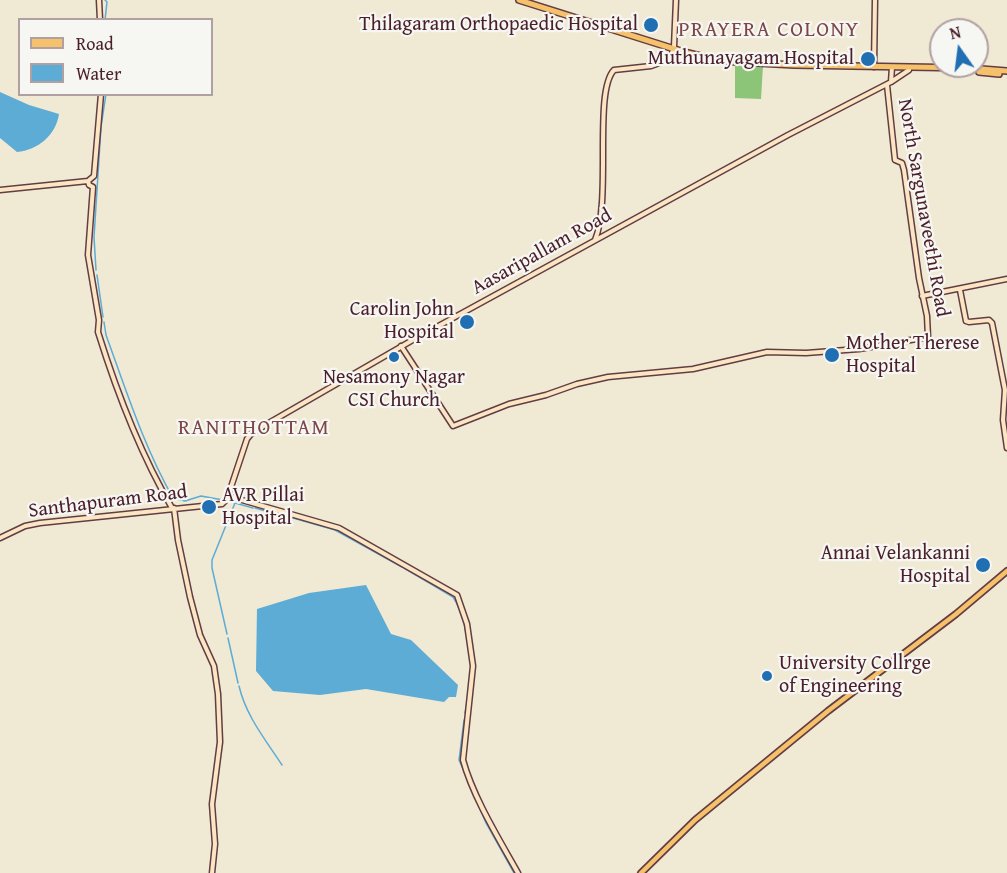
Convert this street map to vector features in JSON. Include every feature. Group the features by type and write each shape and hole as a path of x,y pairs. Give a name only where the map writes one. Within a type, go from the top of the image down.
{"highway":[{"path":"519,0 721,61 892,69"},
{"path":"794,65 821,69 909,68 1007,73"}],"main road":[{"path":"641,873 695,820 828,711 956,614 1007,571"}],"street":[{"path":"99,0 100,18"},
{"path":"595,240 603,201 604,110 607,80 614,70 651,66 668,61 674,47 676,0"},
{"path":"874,67 875,0"},
{"name":"Aasaripallam Road","path":"225,500 247,439 251,434 401,346 788,135 889,83 909,68"},
{"name":"North Sargunaveethi Road","path":"401,346 453,426 509,404 608,377 693,369 767,352 806,353 859,349 928,337 927,316 903,166 895,160 889,83 892,69"},
{"path":"0,190 88,181 94,176 101,96"},
{"path":"88,181 93,187 88,255 99,320 98,333 123,410 154,477 173,508 190,597 200,635 214,666 220,742 212,804 215,844 212,873"},
{"path":"922,296 1007,279"},
{"path":"960,290 966,321 989,320 992,323 1005,390 1003,420 1007,448"},
{"path":"225,500 339,528 457,595 467,624 473,666 462,760 488,818 518,873"},
{"name":"Santhapuram Road","path":"0,538 25,526 40,523 225,500"}],"green space":[{"path":"735,64 763,66 761,99 735,98"}],"water":[{"path":"0,92 29,105 59,114 50,135 39,145 17,152 0,138"},
{"path":"366,585 391,634 411,640 458,685 456,697 449,697 444,702 366,689 320,695 273,691 256,671 257,609 309,593"}],"waterway":[{"path":"105,0 107,2 105,18"},
{"path":"96,270 94,237 101,127 106,96"},
{"path":"0,192 86,183"},
{"path":"97,275 103,317"},
{"path":"104,322 106,335 136,418 173,498 185,501 201,496 223,500"},
{"path":"228,501 253,508"},
{"path":"227,634 212,560 235,503"},
{"path":"255,508 276,514"},
{"path":"279,514 335,530 402,567"},
{"path":"404,568 453,597 464,622 471,668"},
{"path":"228,638 238,683"},
{"path":"239,686 251,717 282,765"},
{"path":"465,713 467,702"},
{"path":"464,720 459,760 470,785"},
{"path":"471,788 486,823 514,873"}],"place":[{"name":"Thilagaram Orthopaedic Hospital","path":"651,25"},
{"name":"Muthunayagam Hospital","path":"868,59"},
{"name":"Carolin John Hospital","path":"467,322"},
{"name":"Mother Therese Hospital","path":"832,355"},
{"name":"Nesamony Nagar CSI Church","path":"394,357"},
{"name":"AVR Pillai Hospital","path":"209,507"},
{"name":"Annai Velankanni Hospital","path":"983,565"},
{"name":"University Collrge of Engineering","path":"767,676"}],"district":[{"name":"PRAYERA COLONY","path":"769,31"},
{"name":"RANITHOTTAM","path":"254,429"}]}
